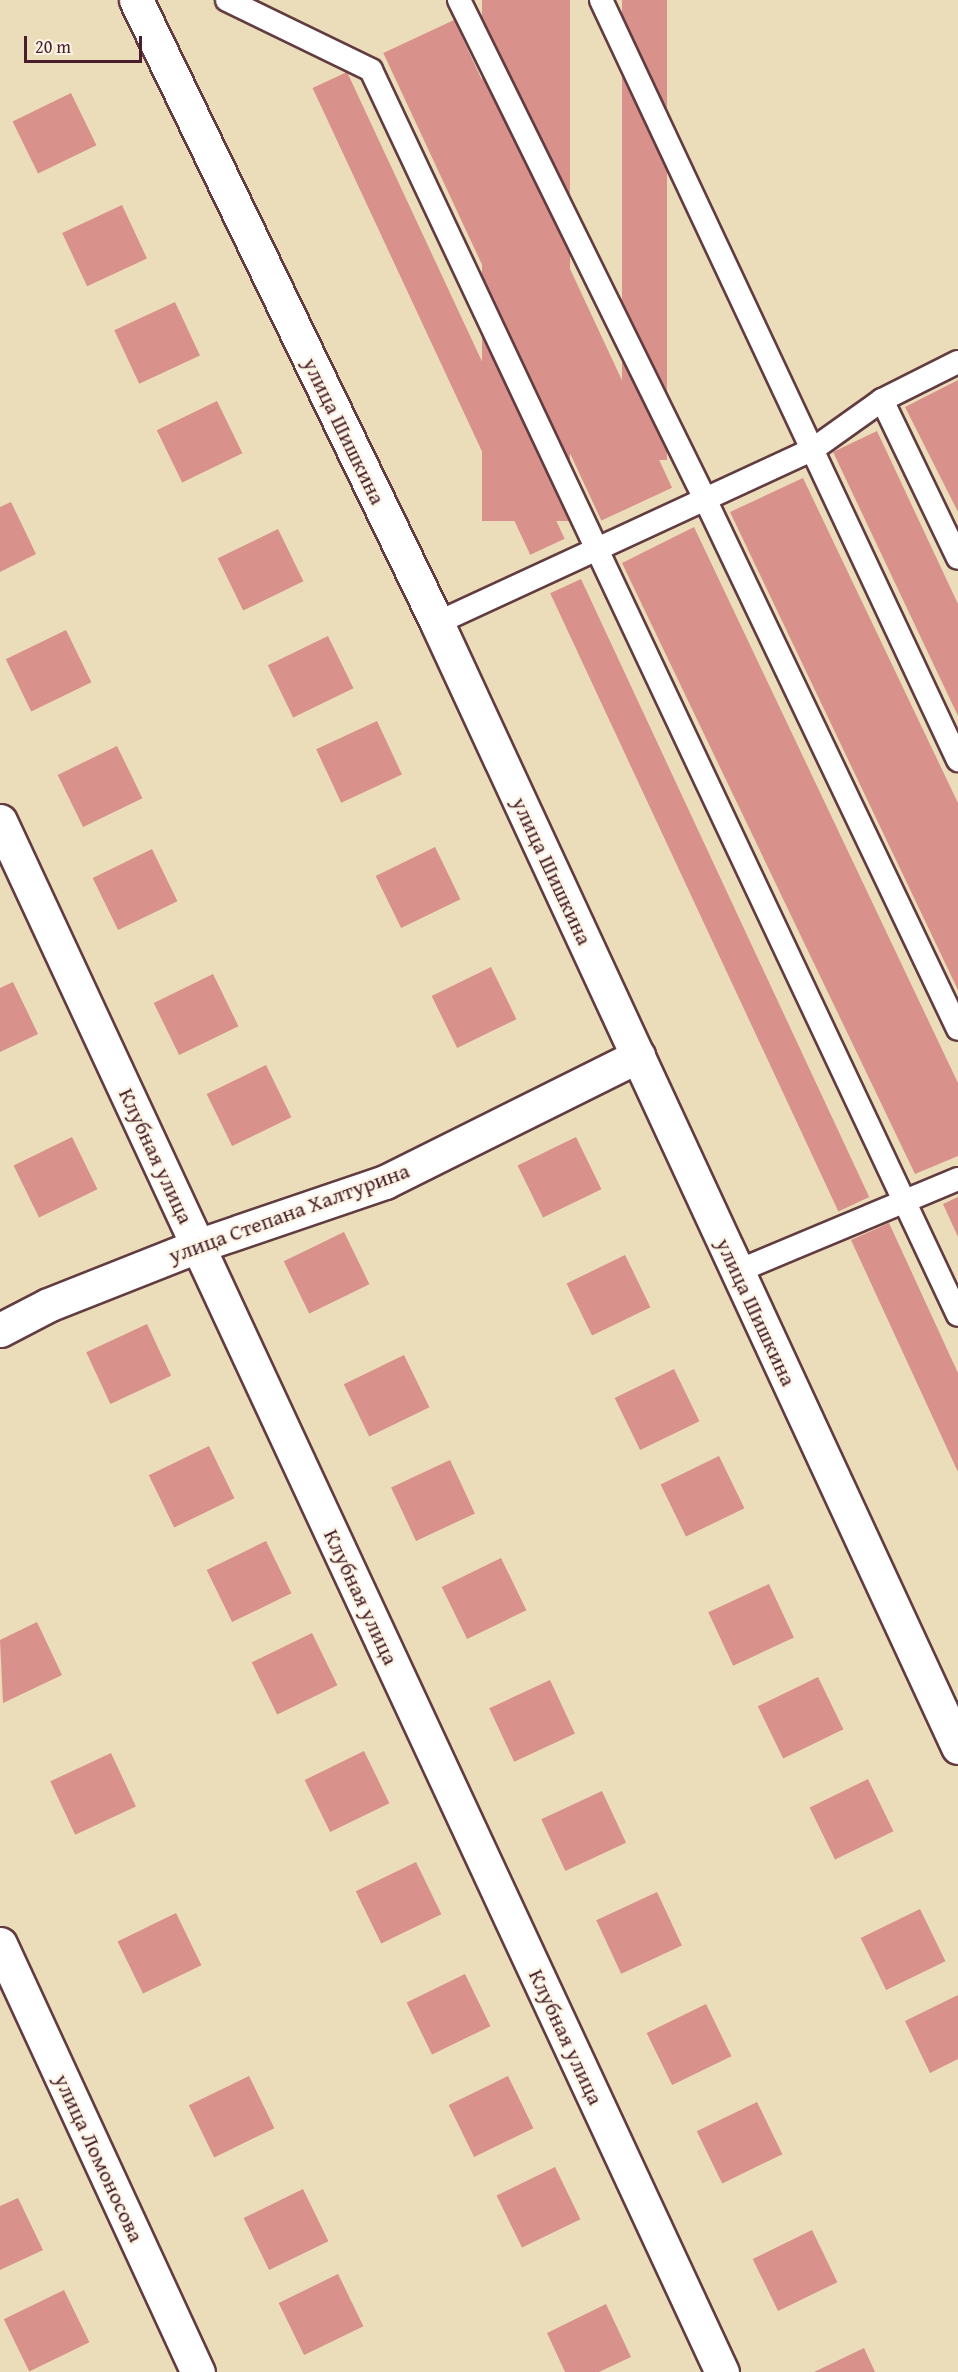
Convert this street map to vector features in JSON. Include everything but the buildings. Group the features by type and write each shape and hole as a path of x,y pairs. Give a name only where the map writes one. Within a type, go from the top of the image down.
{"street":[{"name":"улица Шишкина","path":"136,0 437,623 958,1747"},
{"name":"Клубная улица","path":"0,821 722,2372"},
{"name":"улица Степана Халтурина","path":"0,1330 48,1305 198,1245 385,1182 638,1056"},
{"name":"улица Ломоносова","path":"0,1944 198,2372"}],"lane":[{"path":"227,0 371,70 958,1315"},
{"path":"459,0 705,499 958,1029"},
{"path":"601,0 958,760"},
{"path":"437,623 599,551 812,450 882,400 958,362"},
{"path":"882,400 958,558"},
{"path":"738,1271 958,1179"}]}
